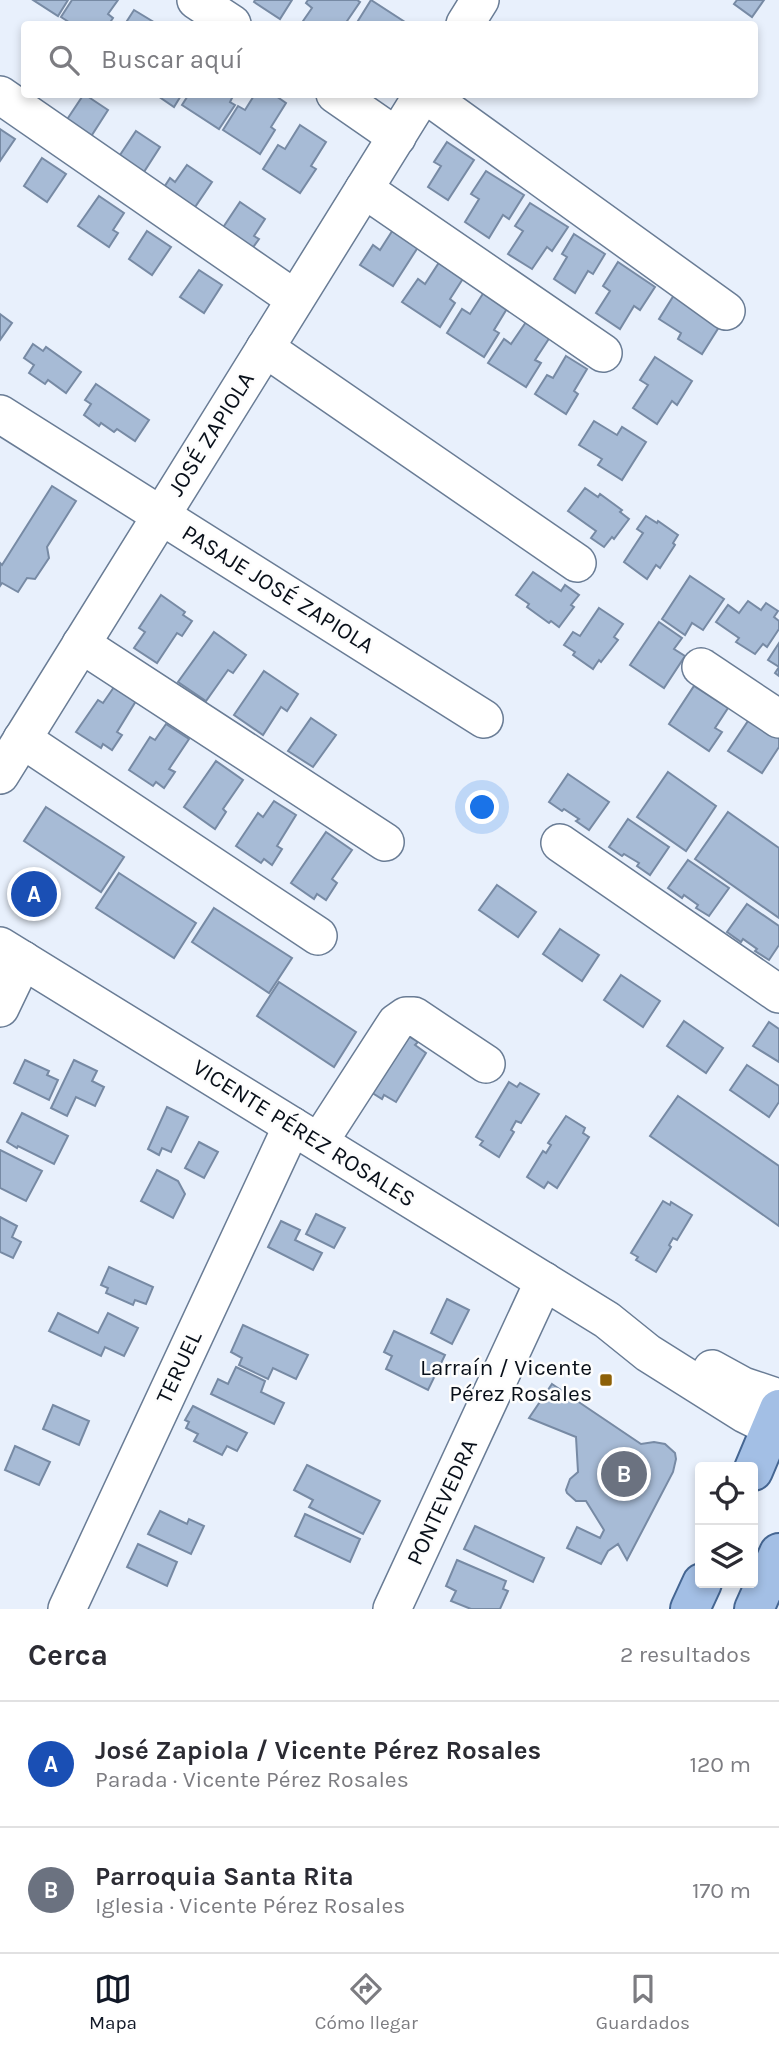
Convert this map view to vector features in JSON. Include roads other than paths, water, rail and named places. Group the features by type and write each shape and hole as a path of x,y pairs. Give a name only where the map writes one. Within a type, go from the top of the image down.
{"main road":[{"path":"757,1462 777,1417"},
{"path":"755,1608 779,1553"},
{"path":"690,1609 700,1588"}],"street":[{"path":"196,0 228,21"},
{"path":"467,21 480,0"},
{"path":"0,95 295,299"},
{"path":"341,98 397,137"},
{"name":"JOSÉ ZAPIOLA","path":"8,755 81,644 421,98"},
{"path":"430,98 726,311"},
{"path":"364,189 603,354"},
{"path":"265,348 577,563"},
{"name":"PASAJE JOSÉ ZAPIOLA","path":"0,414 484,719"},
{"path":"81,644 384,842"},
{"path":"701,667 779,719"},
{"path":"8,755 318,936"},
{"path":"560,843 779,994"},
{"path":"0,1008 11,953"},
{"name":"VICENTE PÉREZ ROSALES","path":"11,953 607,1320 648,1353 745,1414 777,1417"},
{"name":"TERUEL","path":"67,1609 305,1134 396,1023 406,1016 414,1016 486,1064"},
{"name":"PONTEVEDRA","path":"392,1609 544,1281"}],"place":[{"name":"José Zapiola / Vicente Pérez Rosales","path":"34,894"},
{"name":"Larraín / Vicente Pérez Rosales","path":"606,1380"},
{"name":"Parroquia Santa Rita","path":"624,1474"}]}
